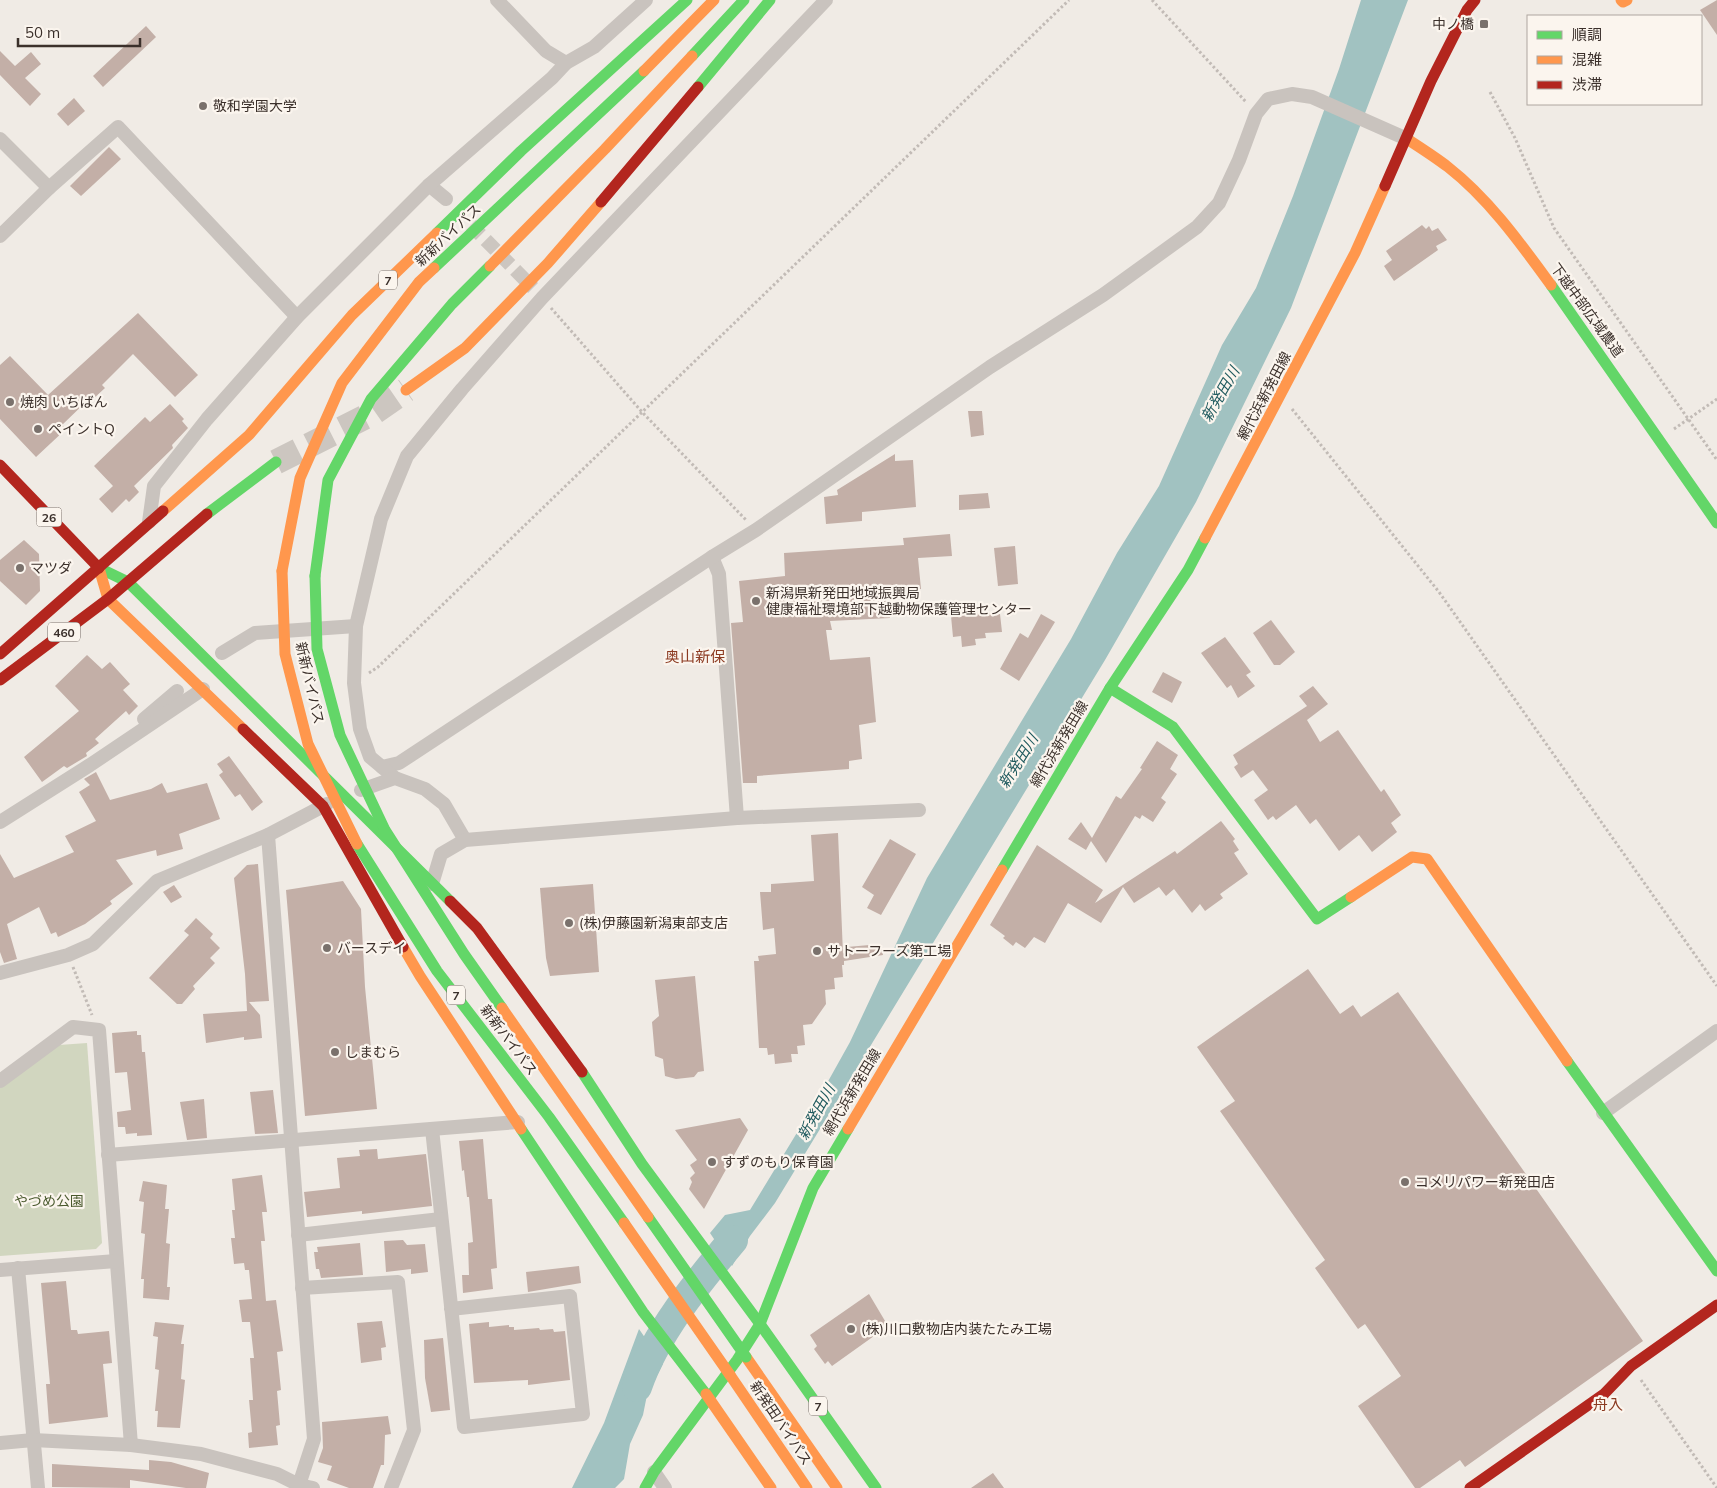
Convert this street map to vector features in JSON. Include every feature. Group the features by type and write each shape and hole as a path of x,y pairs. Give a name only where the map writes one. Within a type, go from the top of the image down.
{"main road":[{"name":"7","path":"687,0 520,151 352,315 249,435 99,568 128,582 477,928 584,1075 642,1164 729,1281 876,1488"},
{"name":"新新バイパス","path":"714,0 675,42 419,282 342,383 300,478 282,571 285,654 308,744 354,840 437,971 549,1117 730,1375"},
{"name":"新新バイパス","path":"744,0 605,149 452,304 371,399 328,480 315,576 317,649 338,725 385,830 464,954 746,1357"},
{"path":"406,390 465,348 548,263 686,102 770,0"},
{"name":"網代浜新発田線","path":"645,1488 654,1472 760,1324 813,1188 1110,688 1188,570 1355,253 1432,81 1467,10 1474,0"},
{"path":"1621,0 1623,2 1627,0"},
{"name":"下越中部広域農道","path":"1407,139 1449,168 1489,207 1527,252 1604,359 1717,523"},
{"path":"128,582 212,510 276,462"},
{"name":"26","path":"0,465 99,568"},
{"path":"99,568 108,599"},
{"name":"460","path":"0,654 99,568"},
{"name":"460","path":"0,680 128,582"},
{"name":"7","path":"108,599 323,806 420,976 643,1312 708,1397 771,1488"},
{"path":"1110,688 1173,727 1317,919 1412,857 1427,859 1603,1113 1717,1271"},
{"path":"1470,1488 1604,1394 1631,1366 1717,1305"},
{"name":"新発田バイパス","path":"746,1357 837,1488"},
{"name":"新発田バイパス","path":"730,1375 807,1488"}],"street":[{"path":"497,0 546,51 566,63"},
{"path":"148,525 154,486 207,419 297,317 429,184 552,78 566,63 594,47 646,0"},
{"path":"465,840 444,804 425,789 395,778 370,757 360,729 354,683 356,626 381,519 407,456 540,296 826,0"},
{"path":"382,767 399,763 756,530 990,367 1103,295 1197,226 1219,203 1239,160 1256,114 1268,99 1292,94 1312,97 1377,124 1407,139"},
{"path":"0,236 49,188 118,127 297,317"},
{"path":"0,139 49,188"},
{"path":"429,184 446,200"},
{"path":"712,557 719,574 737,818"},
{"path":"222,653 255,633 356,626"},
{"path":"0,822 90,765 203,689"},
{"path":"90,765 177,691"},
{"path":"0,973 68,955 93,944 158,881 268,835 343,797 395,778"},
{"path":"432,884 441,854 465,840 737,818 919,810"},
{"path":"0,1443 33,1440 130,1445 201,1454 277,1474 303,1487 314,1439 268,835"},
{"path":"0,1081 73,1027 99,1030 130,1445"},
{"path":"1603,1113 1717,1031"},
{"path":"108,1155 518,1122"},
{"path":"432,1129 441,1219 464,1427 583,1414 570,1296 451,1309"},
{"path":"298,1235 441,1219"},
{"path":"0,1270 116,1260"},
{"path":"18,1268 38,1488"},
{"path":"302,1288 398,1282 414,1430 391,1488"},
{"path":"654,1472 666,1488"}],"path":[{"path":"354,683 378,667 1069,0"},
{"path":"1152,0 1256,114"},
{"path":"1490,92 1515,138 1554,228 1717,460"},
{"path":"540,296 642,412 756,530"},
{"path":"1281,396 1438,592 1717,986"},
{"path":"1659,440 1717,399"},
{"path":"68,955 99,1030"},
{"path":"1631,1366 1717,1488"}],"green space":[{"name":"やづめ公園","path":"87,1043 102,1243 96,1249 0,1256 0,1088 59,1045"}],"water":[{"path":"1361,0 1408,0 1291,308 1196,502 1105,660 775,1203 750,1236 732,1266 710,1233 725,1215 750,1210 826,1085 850,1042 927,878 1071,639 1117,553 1159,486 1222,345 1256,288 1293,196 1339,69"},
{"path":"639,1329 663,1364 647,1395 643,1415 630,1444 624,1479 615,1488 572,1488 604,1423"}],"building":[{"path":"1717,0 1717,35 1700,10"},
{"path":"146,26 156,37 103,87 93,76"},
{"path":"0,51 15,66 31,52 41,64 25,78 41,94 30,106 0,75"},
{"path":"74,98 85,111 68,126 57,114"},
{"path":"109,147 121,159 81,196 70,186"},
{"path":"1422,225 1426,229 1429,226 1432,231 1438,228 1447,240 1436,246 1438,250 1394,281 1384,266 1392,260 1386,251"},
{"path":"138,313 198,375 175,397 133,354 102,385 105,388 92,400 90,398 62,425 66,429 36,457 0,419 0,365 10,356 48,395"},
{"path":"170,404 184,419 182,421 188,428 172,445 173,448 134,486 139,492 129,502 126,499 112,513 99,499 113,486 94,466 145,417 150,422"},
{"path":"968,411 982,411 984,435 971,437"},
{"path":"895,454 895,461 913,460 916,507 862,512 862,521 826,524 824,497 838,495 837,490"},
{"path":"988,493 990,508 959,510 959,495"},
{"path":"950,534 952,556 918,558 921,589 887,591 890,618 830,621 832,630 826,630 830,660 870,657 876,722 859,725 862,759 849,761 849,769 757,776 757,783 743,783 731,623 743,622 739,581 785,576 784,553 904,545 903,538"},
{"name":"マツダ","path":"24,540 39,554 40,591 26,605 0,581 0,560"},
{"path":"1015,546 1018,584 998,586 994,548"},
{"path":"991,612 991,614 1000,614 1002,632 985,633 986,638 975,639 976,645 962,647 961,636 953,637 951,616"},
{"path":"1041,614 1055,622 1019,681 1000,669 1020,633 1028,638"},
{"path":"1271,620 1295,652 1280,665 1274,665 1253,633"},
{"path":"1225,637 1251,672 1246,675 1255,686 1238,698 1231,685 1227,688 1201,653"},
{"path":"87,655 102,669 110,662 130,684 123,690 138,706 129,715 126,711 95,739 99,743 86,753 87,756 67,768 64,766 42,782 24,757 79,711 55,686"},
{"path":"1163,672 1182,682 1172,703 1152,692"},
{"path":"1313,686 1328,704 1307,720 1320,742 1338,730 1381,792 1384,789 1401,815 1391,823 1397,832 1372,852 1359,835 1339,851 1316,819 1310,824 1296,805 1276,820 1273,816 1268,820 1254,800 1268,790 1253,770 1241,778 1234,767 1238,764 1233,755 1307,706 1299,696"},
{"path":"1157,741 1178,755 1170,769 1177,774 1161,798 1166,802 1153,822 1142,815 1140,819 1135,816 1106,863 1091,841 1086,850 1068,839 1081,822 1092,838 1116,796 1121,799 1142,769 1140,768"},
{"path":"229,756 263,802 252,811 240,794 235,797 219,775 223,772 217,764"},
{"path":"96,772 110,800 151,789 162,783 167,793 207,783 220,819 179,834 183,849 157,856 156,850 116,860 133,884 110,901 112,904 85,924 58,937 56,932 51,934 39,907 7,924 17,959 4,963 0,952 0,854 14,878 74,852 65,836 96,821 79,792 90,785 84,779"},
{"path":"1221,821 1235,839 1233,841 1239,850 1234,853 1248,874 1220,894 1223,898 1205,911 1200,904 1192,913 1174,889 1166,896 1159,887 1134,903 1123,887 1101,923 1068,903 1045,943 1034,937 1025,948 1016,942 1013,946 1003,938 1005,936 990,925 1037,845 1103,890 1095,903 1175,851 1177,854"},
{"name":"サトーフーズ第工場","path":"838,833 843,954 847,947 881,944 883,955 844,961 844,965 842,965 843,977 834,978 835,989 825,990 826,1004 812,1024 803,1025 805,1045 797,1046 798,1054 791,1054 792,1062 775,1064 774,1054 768,1055 767,1048 759,1048 754,961 759,961 758,956 776,954 774,928 763,930 760,892 771,892 771,884 814,881 811,835"},
{"path":"890,839 916,854 881,915 867,908 874,895 862,887"},
{"path":"258,864 269,1001 249,1002 260,1015 262,1038 244,1040 244,1037 206,1043 203,1014 247,1011 245,974 234,878 247,865"},
{"path":"343,881 361,909 365,987 377,1109 305,1116 286,890"},
{"name":"(株)伊藤園新潟東部支店","path":"593,884 599,972 550,976 546,958 540,888"},
{"path":"174,885 182,897 171,903 163,892"},
{"path":"196,918 213,934 210,938 220,948 210,958 215,963 193,986 195,989 182,1004 177,1004 149,978 189,935 184,931"},
{"path":"1308,969 1340,1014 1353,1005 1361,1017 1398,992 1643,1341 1465,1467 1460,1460 1420,1488 1415,1488 1358,1406 1401,1376 1365,1324 1358,1329 1315,1268 1325,1260 1220,1111 1235,1101 1197,1047"},
{"path":"695,976 704,1071 698,1072 694,1077 676,1079 665,1076 663,1059 655,1056 652,1022 659,1016 655,980"},
{"path":"137,1031 137,1035 141,1035 142,1052 145,1052 152,1135 137,1136 137,1133 126,1134 125,1127 118,1127 117,1112 131,1110 127,1072 115,1073 112,1033"},
{"path":"273,1090 278,1133 255,1134 250,1092"},
{"path":"204,1099 207,1138 187,1140 180,1102"},
{"name":"すずのもり保育園","path":"740,1118 748,1130 704,1209 689,1189 692,1182 690,1178 695,1173 690,1165 697,1160 675,1130"},
{"path":"483,1139 488,1199 492,1199 497,1268 491,1269 493,1289 463,1293 462,1275 469,1275 468,1243 473,1242 469,1197 467,1197 464,1170 462,1171 459,1141"},
{"path":"377,1149 378,1159 426,1154 432,1206 362,1214 362,1211 307,1217 304,1192 340,1188 337,1158 360,1156 359,1150"},
{"path":"262,1175 267,1212 262,1212 265,1241 261,1241 266,1301 276,1300 283,1351 277,1352 281,1390 277,1391 280,1425 276,1426 278,1445 249,1448 248,1433 252,1432 249,1400 253,1400 250,1358 254,1358 250,1322 242,1322 239,1300 252,1299 249,1270 245,1270 244,1263 234,1264 231,1238 235,1238 232,1210 235,1210 232,1179"},
{"path":"143,1181 167,1185 165,1209 169,1209 166,1243 170,1244 167,1287 170,1287 169,1300 143,1298 144,1279 141,1279 145,1234 141,1233 144,1202 139,1201"},
{"path":"403,1240 407,1245 425,1244 428,1272 411,1274 411,1269 386,1272 384,1241"},
{"path":"360,1243 363,1275 321,1278 319,1269 316,1269 314,1252 318,1252 317,1247"},
{"path":"579,1266 581,1283 528,1292 526,1272"},
{"path":"66,1281 71,1330 77,1330 78,1334 109,1331 112,1363 103,1364 108,1417 49,1424 46,1384 50,1384 41,1283"},
{"name":"(株)川口敷物店内装たたみ工場","path":"869,1294 888,1326 832,1366 828,1361 825,1364 814,1349 817,1346 810,1335"},
{"path":"382,1321 386,1347 381,1348 382,1360 361,1363 357,1323"},
{"path":"155,1322 184,1325 181,1344 184,1344 181,1379 185,1380 180,1428 157,1427 158,1411 155,1411 159,1370 155,1369 158,1337 153,1336"},
{"path":"489,1322 489,1327 509,1325 509,1327 514,1327 514,1330 539,1328 540,1330 553,1329 554,1332 565,1331 570,1380 528,1385 528,1380 474,1383 469,1324"},
{"path":"443,1338 450,1410 431,1412 425,1378 424,1340"},
{"path":"388,1416 391,1434 385,1435 384,1465 381,1465 373,1488 349,1488 327,1480 332,1466 318,1462 323,1448 322,1422"},
{"path":"149,1460 171,1462 209,1473 206,1488 186,1488 130,1480 130,1488 52,1487 52,1464 149,1470"},
{"path":"993,1473 1004,1488 971,1488"}],"waterway":[{"name":"新発田川","path":"637,1387 655,1348 678,1310 733,1240"}],"tunnel":[{"path":"471,225 533,288"},
{"path":"276,462 373,413 406,390"}],"traffic: fast":[{"path":"437,233 521,151 687,0"},
{"path":"692,56 744,0"},
{"path":"698,87 770,0"},
{"path":"434,268 644,71"},
{"path":"315,576 328,480 371,399 452,304 490,266"},
{"path":"1551,285 1717,523"},
{"path":"207,514 276,462"},
{"path":"1002,870 1110,688 1188,570 1205,538"},
{"path":"99,568 128,582 450,901"},
{"path":"315,576 317,649 340,735 385,830 464,954 502,1008"},
{"path":"1110,688 1173,727 1317,919 1351,897"},
{"path":"357,844 437,971 549,1117 624,1223"},
{"path":"1567,1061 1717,1271"},
{"path":"582,1072 642,1164 760,1324 876,1488"},
{"path":"521,1129 643,1312 706,1394"},
{"path":"645,1488 654,1472 737,1360 760,1324 813,1188 848,1129"},
{"path":"648,1217 746,1357"}],"traffic: slow":[{"path":"644,71 714,0"},
{"path":"1621,0 1623,2 1627,0"},
{"path":"490,266 605,149 692,56"},
{"path":"1407,139 1448,167 1477,193 1504,223 1551,285"},
{"path":"1205,538 1355,253 1385,186"},
{"path":"406,390 465,348 548,263 601,202"},
{"path":"163,511 249,435 352,315 437,233"},
{"path":"282,571 300,478 342,383 419,282 434,268"},
{"path":"99,568 108,599 243,729"},
{"path":"282,571 285,654 308,744 357,844"},
{"path":"1351,897 1412,857 1427,859 1567,1061"},
{"path":"848,1129 1002,870"},
{"path":"403,947 420,976 521,1129"},
{"path":"502,1008 648,1217"},
{"path":"624,1223 730,1375"},
{"path":"746,1357 837,1488"},
{"path":"730,1375 807,1488"},
{"path":"706,1394 771,1488"}],"traffic: jam":[{"path":"1385,186 1431,81 1467,10 1475,0"},
{"path":"601,202 698,87"},
{"path":"0,465 99,568"},
{"path":"0,654 163,511"},
{"path":"0,680 108,599 207,514"},
{"path":"243,729 323,806 403,947"},
{"path":"450,901 477,928 582,1072"},
{"path":"1470,1488 1604,1394 1631,1366 1717,1305"}],"place":[{"name":"中ノ橋","path":"1484,24"},
{"name":"敬和学園大学","path":"203,106"},
{"name":"焼肉 いちばん","path":"10,402"},
{"name":"ペイントQ","path":"38,429"},
{"name":"マツダ","path":"20,568"},
{"name":"新潟県新発田地域振興局 健康福祉環境部下越動物保護管理センター","path":"756,601"},
{"name":"(株)伊藤園新潟東部支店","path":"569,923"},
{"name":"バースデイ","path":"327,948"},
{"name":"サトーフーズ第工場","path":"817,951"},
{"name":"しまむら","path":"335,1052"},
{"name":"すずのもり保育園","path":"712,1162"},
{"name":"コメリパワー新発田店","path":"1405,1182"},
{"name":"(株)川口敷物店内装たたみ工場","path":"851,1329"}],"district":[{"name":"奥山新保","path":"695,656"},
{"name":"舟入","path":"1608,1404"}]}
